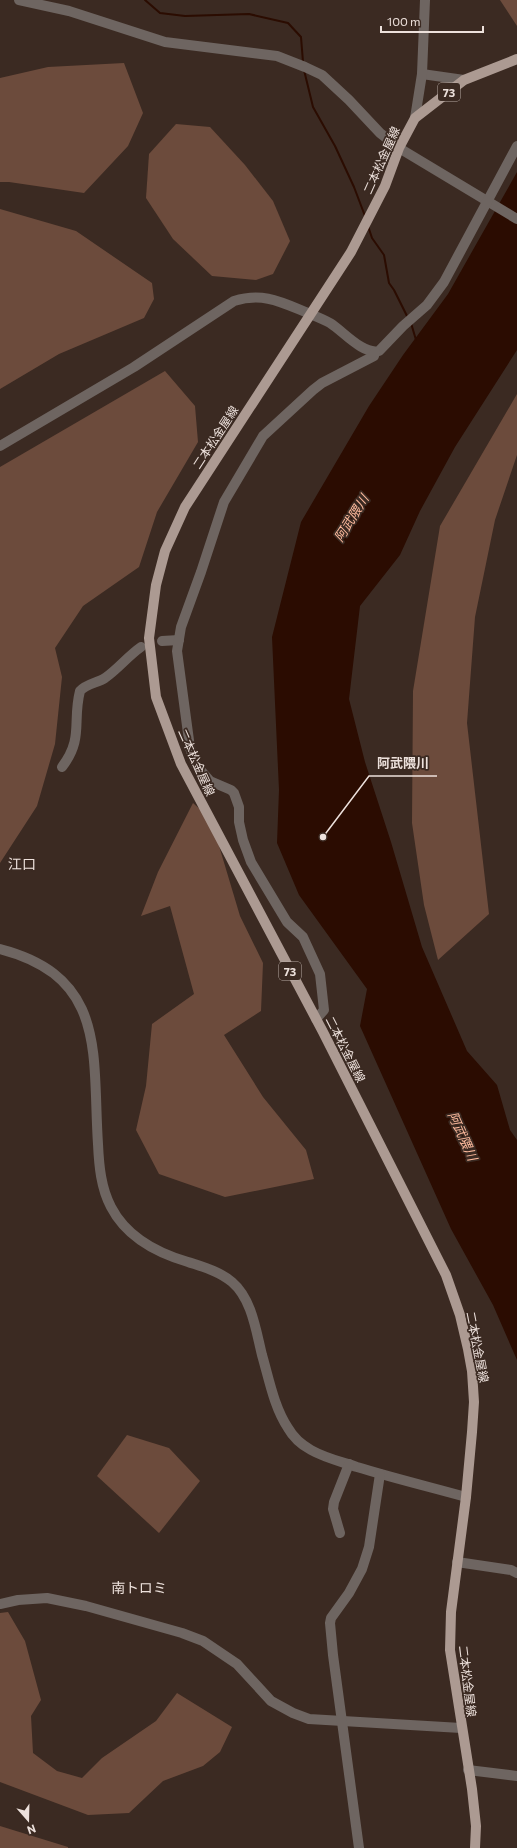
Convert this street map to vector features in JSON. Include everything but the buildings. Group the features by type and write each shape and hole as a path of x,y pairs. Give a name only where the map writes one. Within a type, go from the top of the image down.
{"main road":[{"name":"二本松金屋線","path":"475,1848 476,1826 450,1650 451,1612 466,1497 474,1402 472,1371 460,1315 446,1275 430,1242 316,1019 181,764 156,697 149,638 156,585 165,551 185,507 312,315 351,252 385,186 399,148 415,118 464,80 517,59"}],"street":[{"path":"19,0 69,11 165,42 277,56 299,64 322,76 350,100 380,133 399,148 517,219"},
{"path":"415,118 422,74 425,0"},
{"path":"422,74 464,80"},
{"path":"316,1019 324,1010 320,974 312,956 303,937 287,922 251,862 243,840 239,822 239,807 234,793 231,790 210,781 204,776 193,757 177,663 181,627 224,502 263,436 322,383 374,356 375,352 383,349 403,326 427,305 444,282 517,146"},
{"path":"0,446 134,367 234,301 246,298 271,298 330,323 362,347 375,352"},
{"path":"162,642 179,640"},
{"path":"62,767 70,756 76,742 80,691 114,671 126,658 141,647"},
{"path":"0,949 27,957 49,969 69,987 79,1001 86,1018 92,1046 101,1177 111,1207 116,1216 130,1233 152,1249 220,1274 236,1286 246,1300 268,1378 281,1415 288,1428 297,1439 310,1450 324,1456 380,1474 466,1497"},
{"path":"340,1534 333,1509 339,1488 349,1464"},
{"path":"360,1848 330,1623 331,1618 349,1593 362,1569 370,1541 380,1474"},
{"path":"457,1562 511,1570 517,1573"},
{"path":"0,1604 18,1600 47,1598 86,1606 182,1633 203,1641 237,1664 271,1701 309,1719 461,1728"},
{"path":"468,1770 517,1776"}],"shaded area":[{"path":"500,0 517,0 517,26"},
{"path":"124,63 143,113 128,146 84,193 0,182 0,78 48,67"},
{"path":"176,124 210,127 245,165 273,201 290,241 273,274 256,280 212,276 173,239 146,198 149,154"},
{"path":"0,209 76,231 152,283 154,299 144,318 59,354 0,389"},
{"path":"165,371 195,406 198,442 157,512 139,567 83,606 55,648 62,677 55,744 37,806 0,863 0,467"},
{"path":"517,394 517,455 495,520 475,617 467,723 489,914 438,960 424,905 412,823 413,691 440,526"},
{"path":"193,803 211,819 240,916 263,963 261,1011 224,1035 263,1097 306,1150 314,1179 225,1197 159,1174 136,1130 146,1086 152,1024 194,994 170,906 141,916 158,872"},
{"path":"127,1435 169,1448 200,1481 159,1533 97,1476"},
{"path":"8,1612 25,1641 41,1700 31,1716 33,1753 57,1771 82,1778 102,1758 156,1721 177,1693 232,1727 220,1752 203,1766 163,1781 129,1813 88,1815 0,1782 0,1613"},
{"path":"0,1826 68,1847 68,1848 0,1848"}],"water":[{"path":"517,172 517,350 455,447 420,511 400,555 360,606 349,699 365,762 391,842 422,947 467,1051 497,1085 510,1130 517,1140 517,1360 493,1305 451,1229 360,1026 367,989 299,895 277,843 279,790 272,637 301,522 369,406 403,355 448,294"}],"waterway":[{"path":"145,0 160,13 185,16 249,14 288,23 301,37 303,62"},
{"path":"304,70 313,107 335,146 354,187 365,216"},
{"path":"368,226 372,238 384,255 389,283 408,318"},
{"path":"411,323 416,340"}],"place":[{"name":"阿武隈川","path":"323,837"}],"district":[{"name":"江口","path":"22,863"},
{"name":"南トロミ","path":"139,1587"}]}
